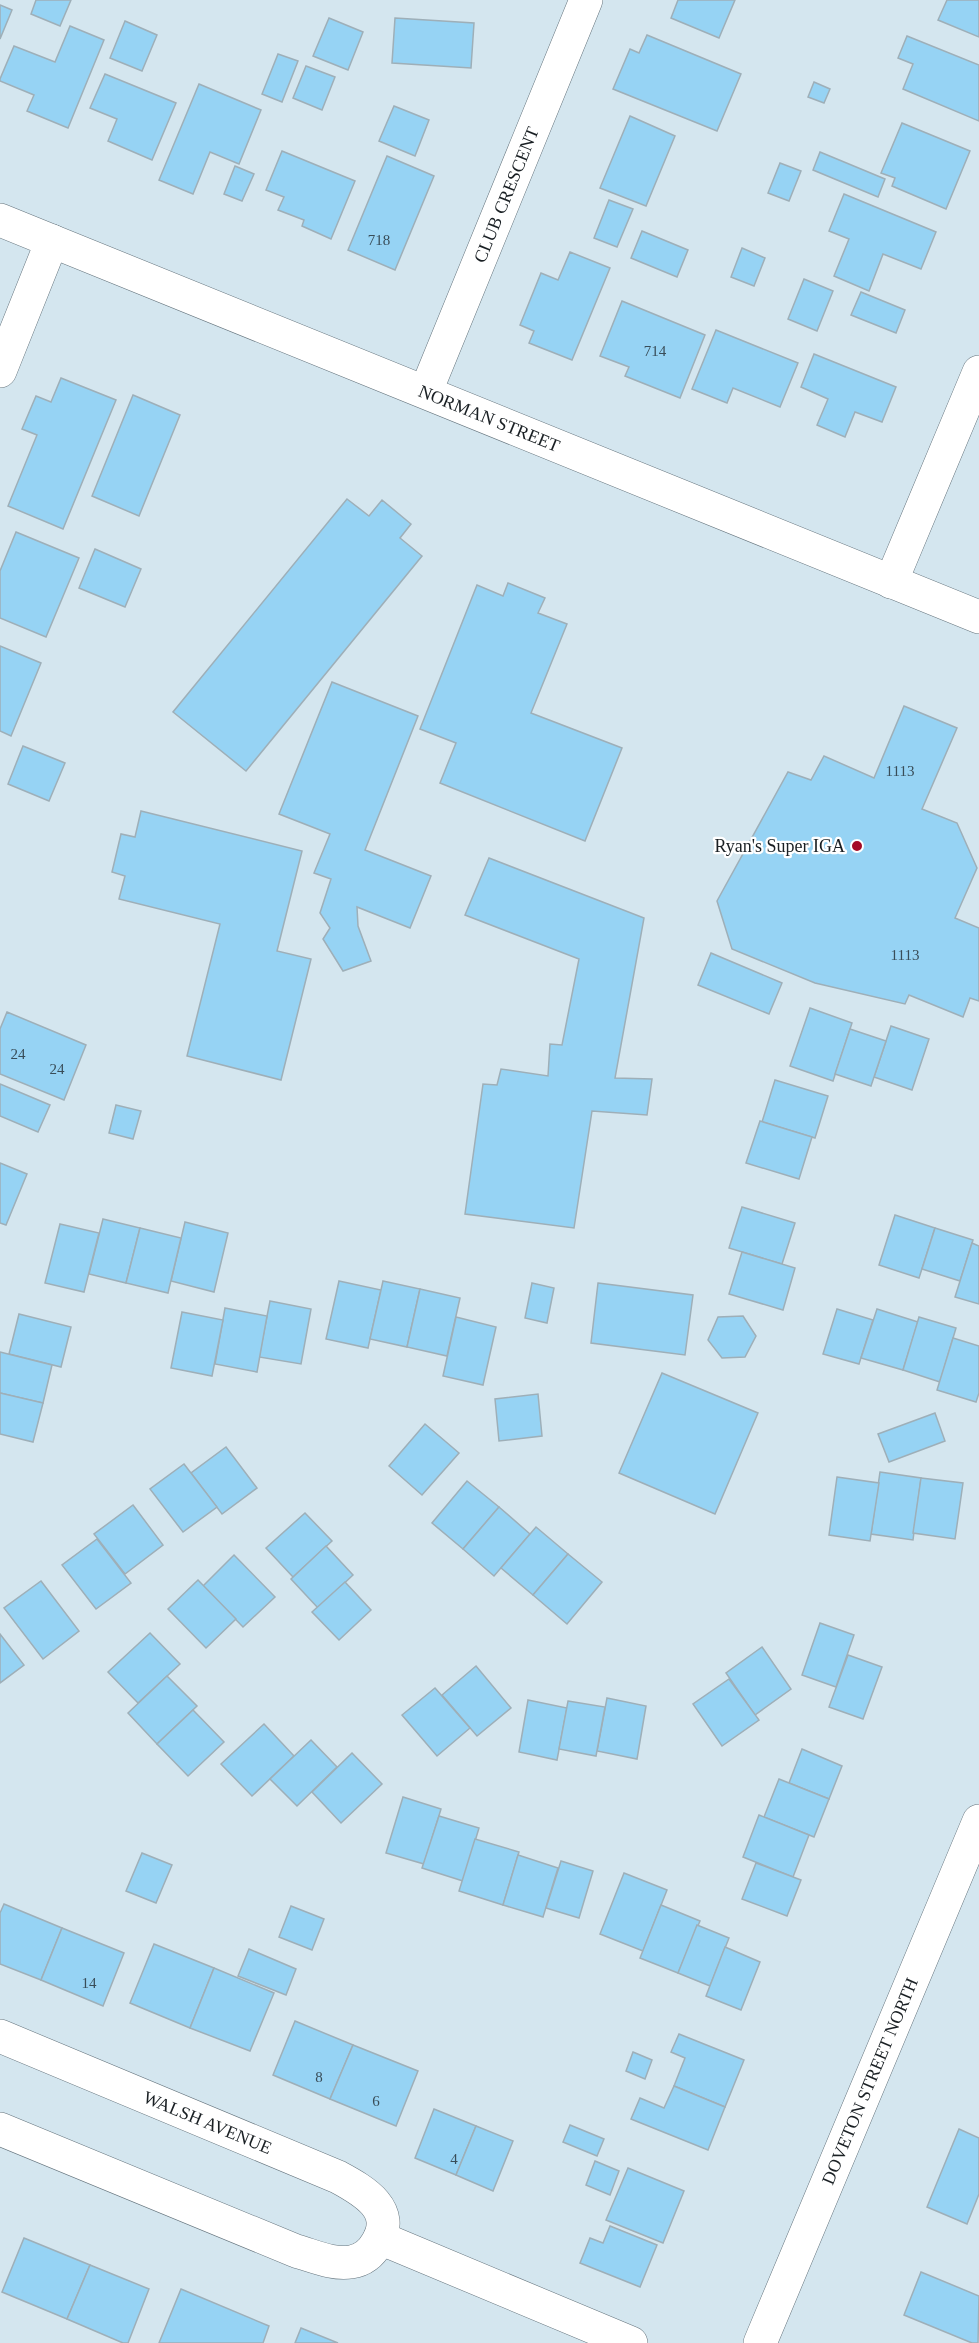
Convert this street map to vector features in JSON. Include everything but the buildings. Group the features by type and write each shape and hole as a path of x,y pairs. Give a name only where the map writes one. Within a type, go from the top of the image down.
{"street":[{"name":"CLUB CRESCENT","path":"426,391 586,0"},
{"name":"NORMAN STREET","path":"0,220 979,617"},
{"path":"0,371 52,241"},
{"path":"891,582 979,372"},
{"name":"DOVETON STREET NORTH","path":"760,2343 979,1821"},
{"name":"WALSH AVENUE","path":"0,2036 338,2177 360,2189 376,2204 382,2218 380,2238"},
{"path":"0,2129 296,2251 341,2262 358,2260 373,2249 380,2238 631,2343"}],"place":[{"name":"Ryan's Super IGA","path":"857,846"}]}
